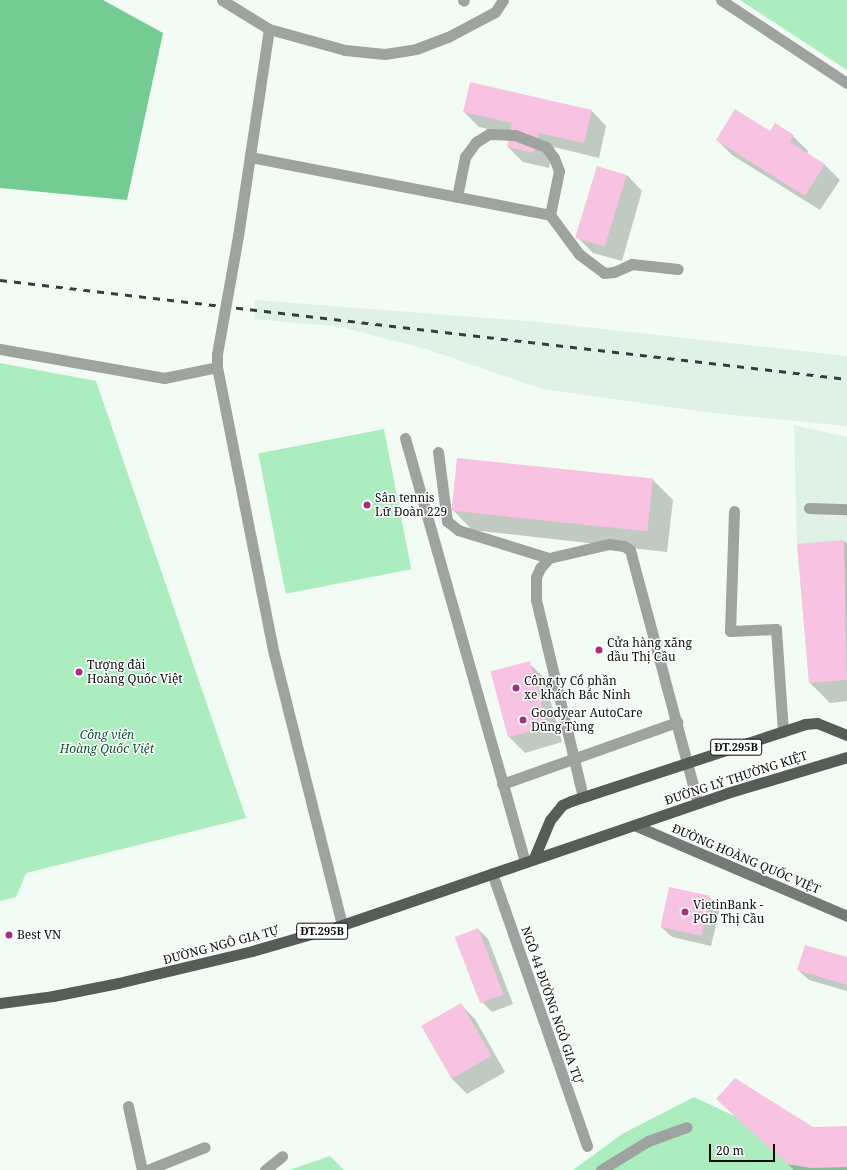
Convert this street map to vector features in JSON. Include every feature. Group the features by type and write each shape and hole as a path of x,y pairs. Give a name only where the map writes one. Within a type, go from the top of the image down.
{"main road":[{"name":"ĐT.295B","path":"529,859 555,812 562,805 782,732 817,723 847,735"},
{"name":"ĐƯỜNG LÝ THƯỜNG KIỆT","path":"634,826 698,803 847,757"},
{"name":"ĐƯỜNG NGÔ GIA TỰ","path":"0,1002 53,996 191,967 342,924 529,859 634,826"},
{"name":"ĐƯỜNG HOÀNG QUỐC VIỆT","path":"634,826 847,916"}],"street":[{"path":"222,0 269,29 345,50 384,54 416,49 448,37 495,12 503,0"},
{"path":"721,0 847,83"},
{"path":"269,29 238,236 217,354 217,367 274,654 342,924"},
{"path":"457,197 465,157 476,142 489,134 515,135 546,147 554,158 559,171 550,214"},
{"path":"250,157 550,214 579,254 604,273 614,272 632,264 678,269"},
{"path":"0,349 164,378 217,367"},
{"path":"405,438 502,784 529,859"},
{"path":"438,452 446,521 458,530 549,558 608,544 624,546 630,550 698,803"},
{"path":"809,508 847,509"},
{"path":"734,511 730,631 776,629 782,732"},
{"path":"549,558 540,568 536,577 536,600 583,797"},
{"path":"502,784 677,722"},
{"name":"NGÕ 44 ĐƯỜNG NGÔ GIA TỰ","path":"492,873 588,1146"},
{"path":"128,1106 142,1170"},
{"path":"601,1170 648,1141 688,1127"},
{"path":"147,1170 205,1147"},
{"path":"265,1170 282,1156"}],"shaded area":[{"path":"0,0 103,0 163,33 127,200 0,188"},
{"path":"255,300 540,322 847,356 847,426 713,413 542,389 429,350 341,327 254,319"},
{"path":"794,425 847,437 847,680 809,683 797,544"}],"green space":[{"path":"740,0 847,0 847,70"},
{"name":"Công viên Hoàng Quốc Việt","path":"0,363 96,381 246,818 26,873 16,897 0,901"},
{"path":"384,429 411,569 286,594 258,453"},
{"path":"694,1097 788,1141 847,1142 847,1170 573,1170 622,1134"},
{"path":"330,1156 344,1170 289,1170"}],"building":[{"path":"470,82 592,110 584,143 539,133 534,153 507,147 512,123 463,112"},
{"path":"735,109 770,131 775,123 794,135 790,142 825,164 805,196 716,140"},
{"path":"597,166 627,175 605,247 575,238"},
{"path":"457,458 653,479 647,531 451,511"},
{"path":"844,540 847,680 809,683 797,544"},
{"path":"530,661 548,727 508,737 490,672"},
{"name":"VietinBank - PGD Thị Cầu","path":"669,887 710,896 702,936 660,927"},
{"path":"478,928 503,994 480,1003 455,937"},
{"path":"805,945 847,957 847,985 797,970"},
{"path":"461,1003 492,1056 452,1079 421,1026"},
{"path":"735,1078 813,1127 847,1126 847,1167 811,1168 787,1164 716,1099"}],"railway":[{"path":"0,280 847,379"}],"place":[{"name":"Sân tennis Lữ Đoàn 229","path":"367,505"},
{"name":"Cửa hàng xăng dầu Thị Cầu","path":"599,650"},
{"name":"Tượng đài Hoàng Quốc Việt","path":"79,672"},
{"name":"Công ty Cổ phần xe khách Bắc Ninh","path":"516,688"},
{"name":"Goodyear AutoCare Dũng Tùng","path":"523,720"},
{"name":"VietinBank - PGD Thị Cầu","path":"685,912"},
{"name":"Best VN","path":"9,935"}]}
